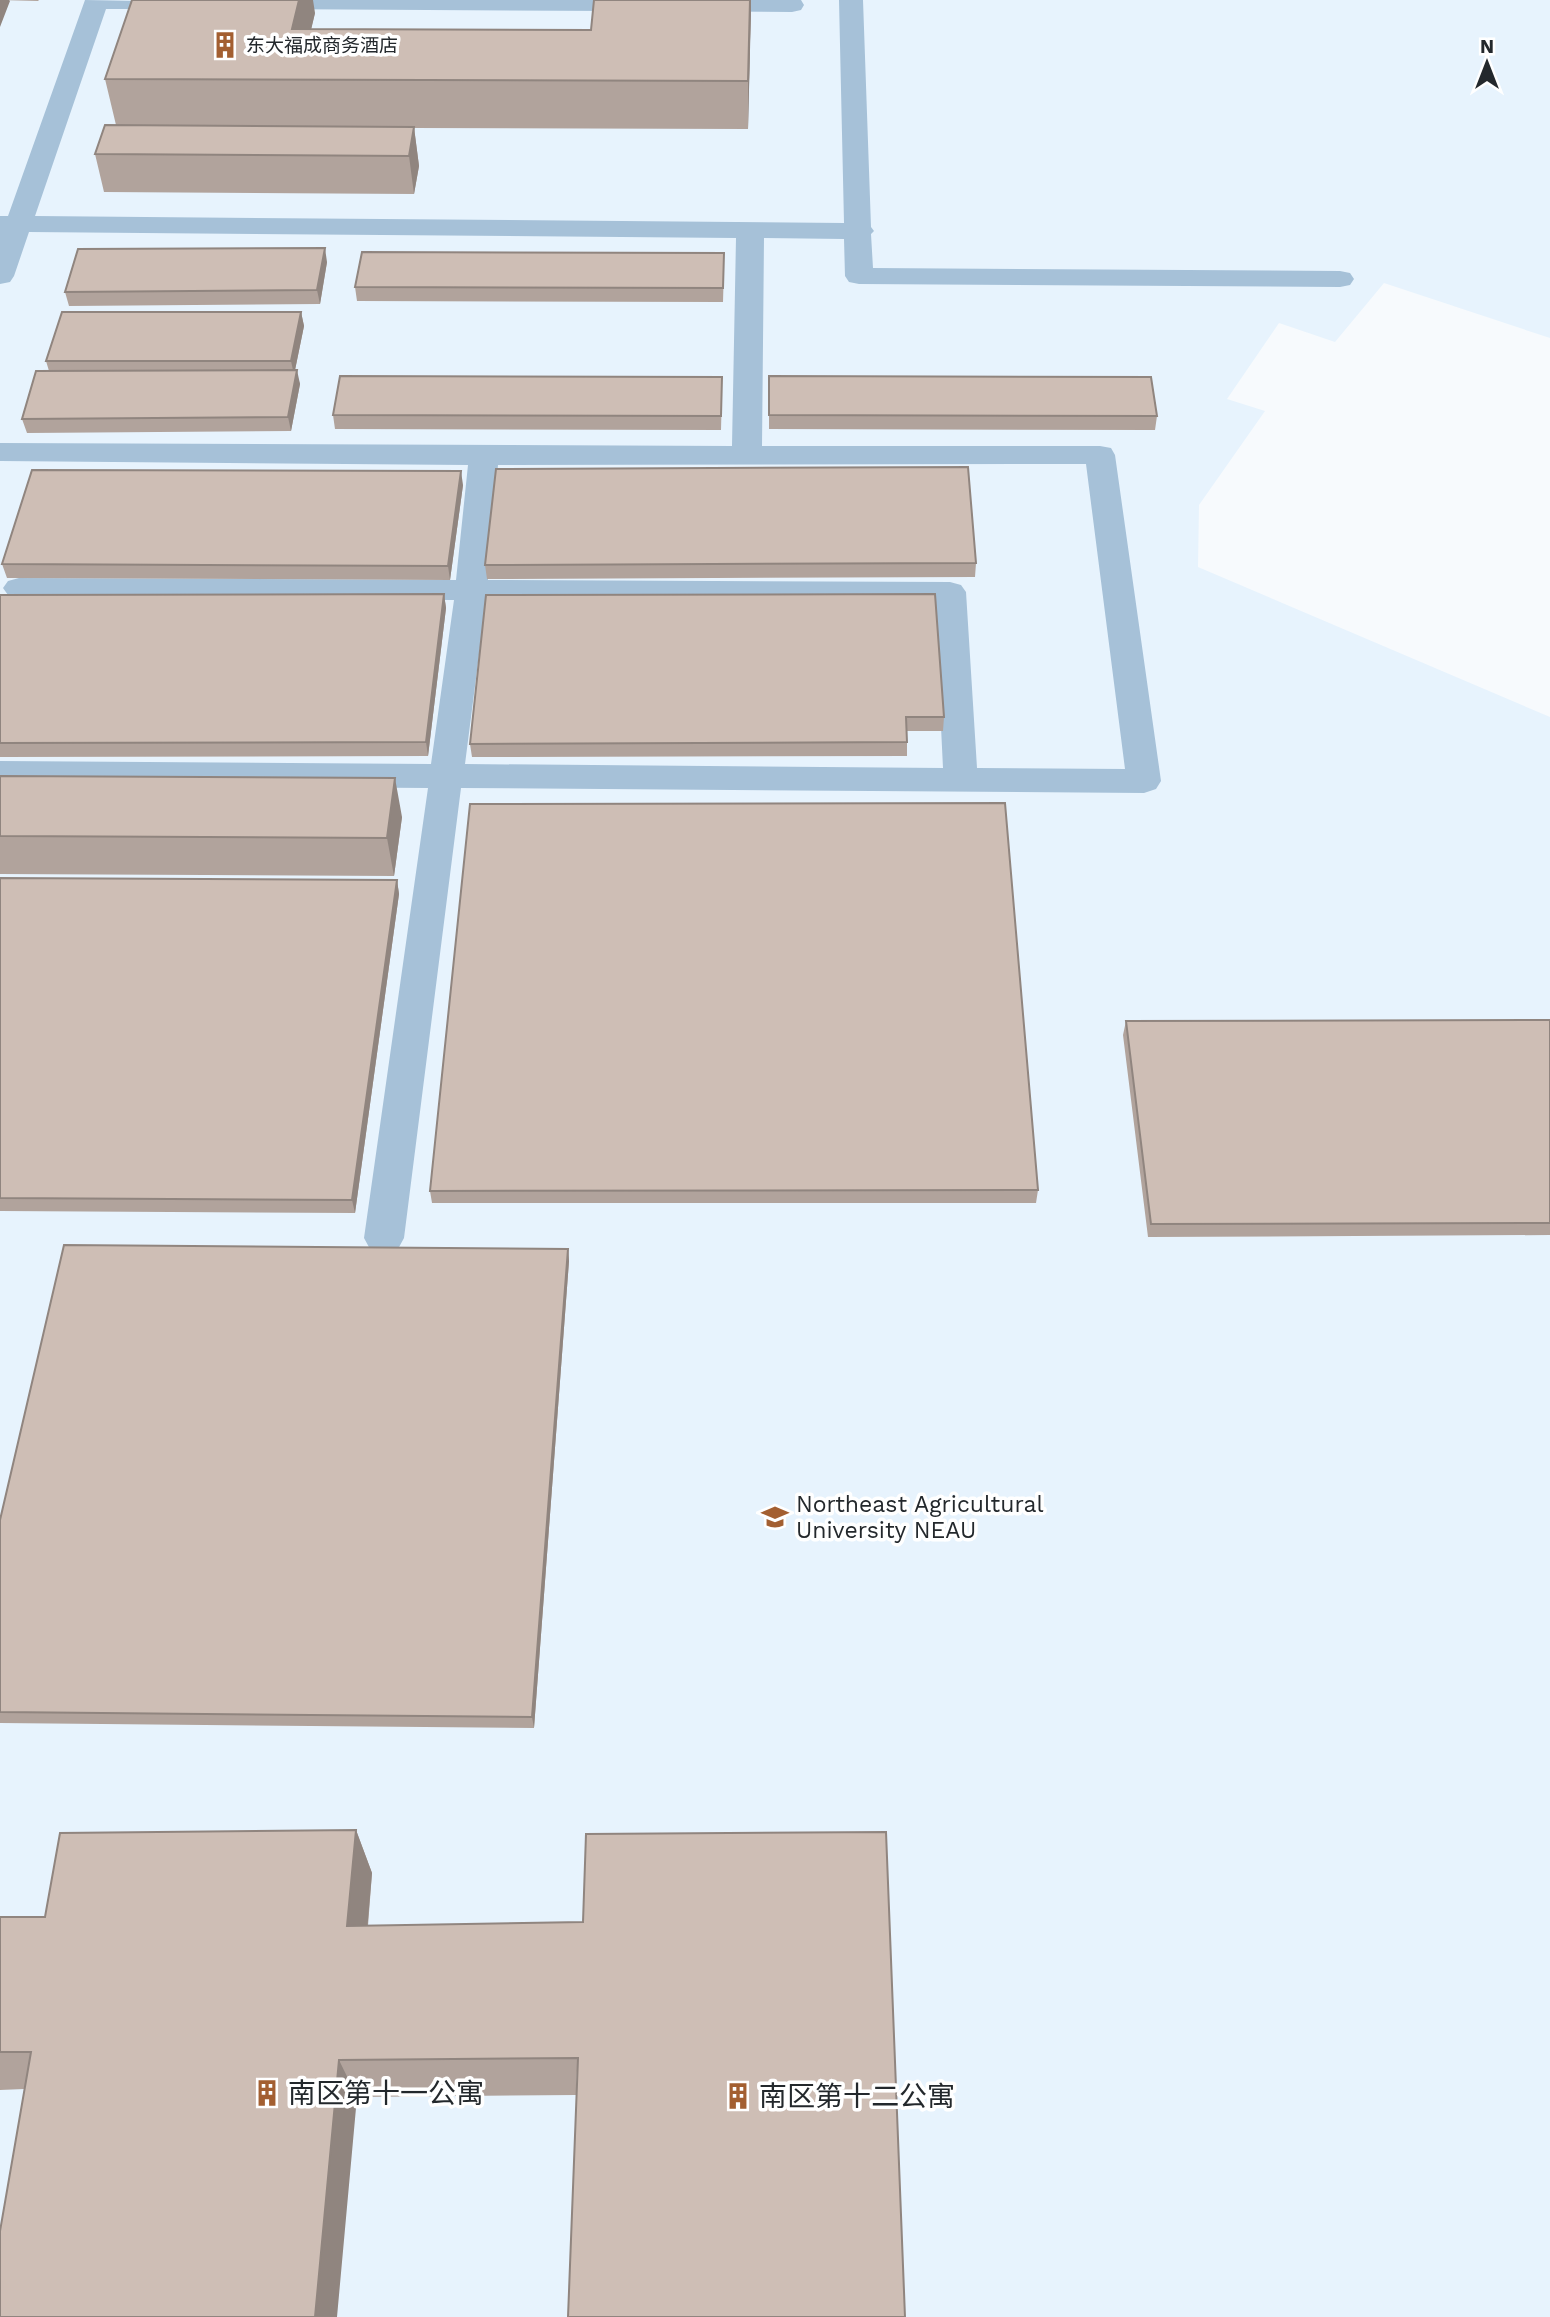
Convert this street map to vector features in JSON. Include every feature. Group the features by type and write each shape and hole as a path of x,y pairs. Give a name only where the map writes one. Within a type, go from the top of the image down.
{"street":[{"path":"851,0 860,231 859,276 1340,279"},
{"path":"0,276 9,224 97,1 208,2"},
{"path":"236,2 792,5"},
{"path":"9,224 860,231"},
{"path":"747,454 750,230"},
{"path":"0,452 484,456 1100,455 1144,781 0,773"},
{"path":"384,1238 471,591 484,456"},
{"path":"19,588 950,592 961,779"}],"shaded area":[{"name":"Northeast Agricultural University NEAU","path":"0,0 1550,0 1550,338 1384,283 1335,342 1279,323 1227,399 1265,411 1199,505 1198,567 1550,717 1550,2317 0,2317"}],"building":[{"path":"132,0 299,0 292,29 591,30 594,0 750,0 748,81 105,79"},
{"path":"105,125 414,127 409,156 95,154"},
{"path":"325,248 317,290 65,292 78,249"},
{"path":"362,252 724,253 723,288 355,287"},
{"path":"62,312 301,312 291,361 46,361"},
{"path":"297,370 288,417 22,419 36,371"},
{"path":"340,376 722,377 721,416 333,415"},
{"path":"769,376 1151,377 1157,416 769,415"},
{"path":"968,467 976,563 485,565 496,469"},
{"path":"32,470 461,471 448,566 2,564"},
{"path":"444,594 426,742 0,743 0,595"},
{"path":"935,594 944,717 906,717 907,742 470,744 486,595"},
{"path":"0,776 395,778 387,838 0,836"},
{"path":"1005,803 1038,1190 430,1191 470,804"},
{"path":"0,878 397,880 352,1200 0,1198"},
{"path":"1550,1020 1550,1223 1151,1224 1126,1021"},
{"path":"64,1245 568,1249 532,1717 0,1712 0,1520"},
{"path":"356,1830 347,1926 583,1922 586,1834 886,1832 905,2317 568,2317 578,2058 339,2060 315,2317 0,2317 0,2231 31,2052 0,2052 0,1917 45,1917 60,1833"}],"place":[{"name":"东大福成商务酒店","path":"225,45"},
{"name":"Northeast Agricultural University NEAU","path":"775,1517"},
{"name":"南区第十一公寓","path":"267,2093"},
{"name":"南区第十二公寓","path":"738,2096"}]}
